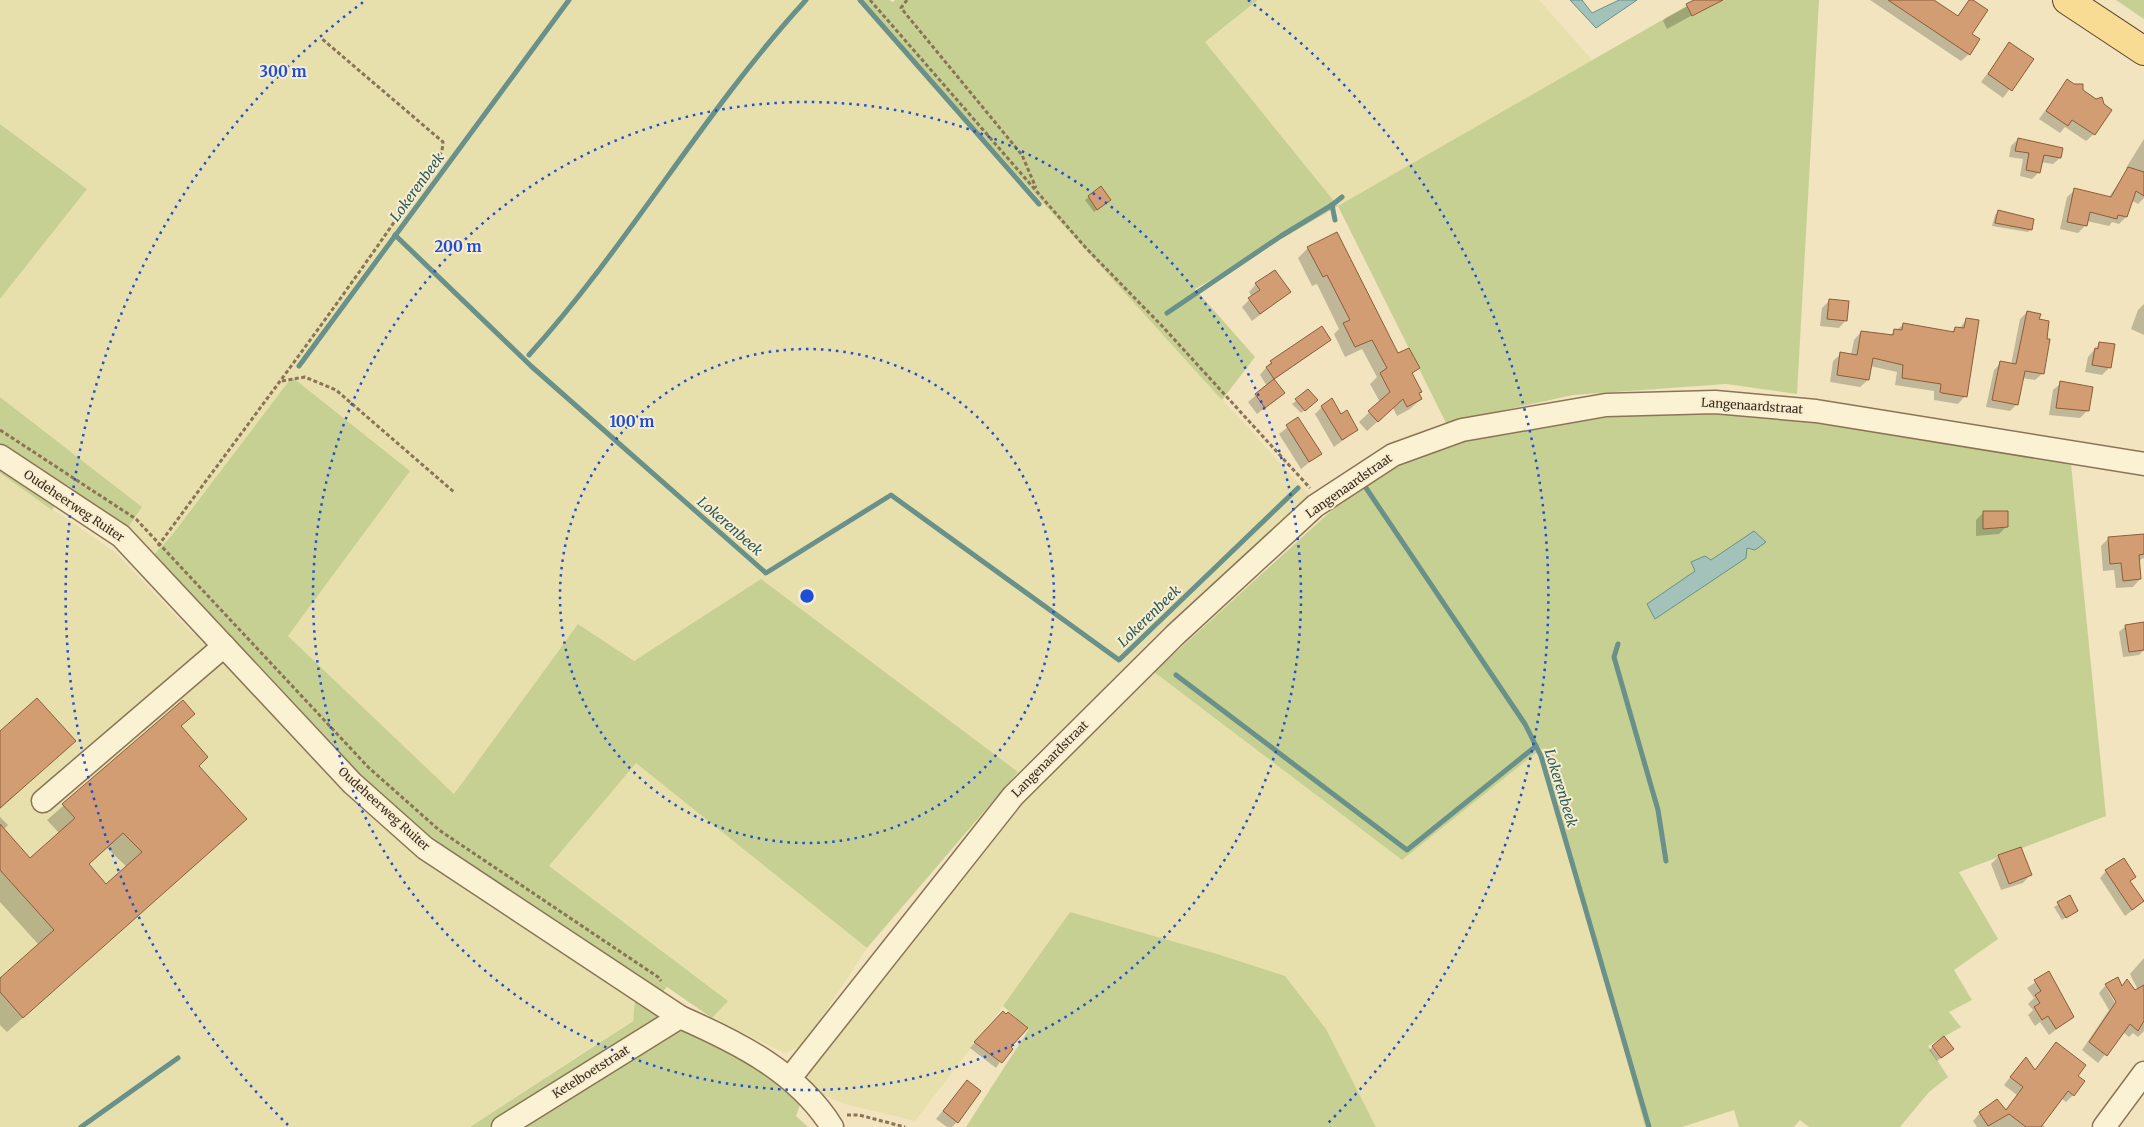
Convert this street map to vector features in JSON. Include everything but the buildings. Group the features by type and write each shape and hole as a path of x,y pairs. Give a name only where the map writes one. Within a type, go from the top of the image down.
{"main road":[{"path":"2067,0 2144,51"}],"street":[{"name":"Langenaardstraat","path":"790,1078 1013,796 1175,635 1322,502 1393,455 1462,430 1606,405 1715,402 1816,411 2144,464"},
{"name":"Oudeheerweg Ruiter","path":"0,456 121,536 352,783 425,848 680,1018 724,1036 790,1078 829,1122"},
{"path":"43,801 224,646"},
{"name":"Ketelboetstraat","path":"503,1127 680,1018"},
{"path":"2104,1127 2144,1073"}],"path":[{"path":"870,0 1086,248 1163,327 1322,502"},
{"path":"907,0 900,8 1022,155 1038,192"},
{"path":"146,563 282,381 401,214 442,151 443,142 321,38"},
{"path":"282,381 305,377 336,390 454,492"},
{"path":"0,430 136,519 368,767 439,830 658,976 662,985"},
{"path":"829,1122 859,1115 905,1127"}],"shaded area":[{"path":"0,0 859,0 1311,497 1122,670 1018,772 761,579 634,662 578,624 454,794 288,636 410,471 292,377 172,535 152,557 127,529 142,507 0,397 0,299 87,189 0,124"},
{"path":"1258,0 1539,0 1593,61 1338,206 1204,42"},
{"path":"0,473 115,552 194,635 212,620 379,795 635,1000 633,1020 470,1127 0,1127"},
{"path":"1154,672 1402,860 1542,747 1645,1127 1376,1127 1326,1029 1070,912 1003,1006 915,1121 845,1104 815,1092 805,1080 809,1067 1005,821"},
{"path":"636,762 867,948 812,1032 799,1047 785,1053 712,1018 727,1001 549,866"}],"green space":[{"path":"859,0 889,0 893,2 895,0 1258,0 1205,42 1338,206 1195,289 1255,357 1222,400"},
{"path":"1697,0 1819,0 1797,394 1726,384 1573,395 1446,423 1338,206"},
{"path":"2116,0 2144,0 2144,19"},
{"path":"0,124 87,189 0,299"},
{"path":"292,377 410,471 288,636 454,794 578,624 634,661 761,579 1018,772 867,948 636,763 549,866 728,1001 712,1018 667,987 647,1008 727,1050 783,1088 801,1102 796,1116 808,1127 470,1127 633,1021 635,1000 379,795 152,557 172,535"},
{"path":"0,397 142,507 127,529 67,485 52,510 0,473"},
{"path":"1714,410 1849,427 2071,464 2106,816 1959,872 1998,939 1954,970 1972,1000 1949,1012 1961,1027 1928,1046 1948,1077 1929,1092 1900,1127 1809,1127 1800,1120 1794,1127 1739,1127 1734,1110 1682,1127 1645,1127 1542,748 1402,860 1154,672 1344,499 1369,480 1415,455 1460,440 1630,414"},
{"path":"1070,912 1217,954 1285,976 1326,1029 1376,1127 966,1127 1029,1029 1003,1006"}],"water":[{"path":"1570,0 1582,0 1592,13 1619,0 1637,0 1596,28"},
{"path":"1754,531 1766,542 1755,550 1747,548 1746,558 1655,619 1647,604 1695,571 1691,562 1705,556 1711,560"}],"waterway":[{"name":"Lokerenbeek","path":"299,366 569,0"},
{"path":"529,355 601,268 734,87 806,0"},
{"path":"860,0 1039,204"},
{"path":"1167,313 1342,197"},
{"path":"1332,205 1335,220"},
{"name":"Lokerenbeek","path":"395,235 531,366 766,573 891,495 1119,660 1298,488"},
{"name":"Lokerenbeek","path":"1362,482 1525,724 1541,756 1649,1127"},
{"path":"1618,644 1614,657 1658,810 1666,861"},
{"path":"1176,675 1407,850 1536,746"},
{"path":"81,1127 178,1058"}]}
